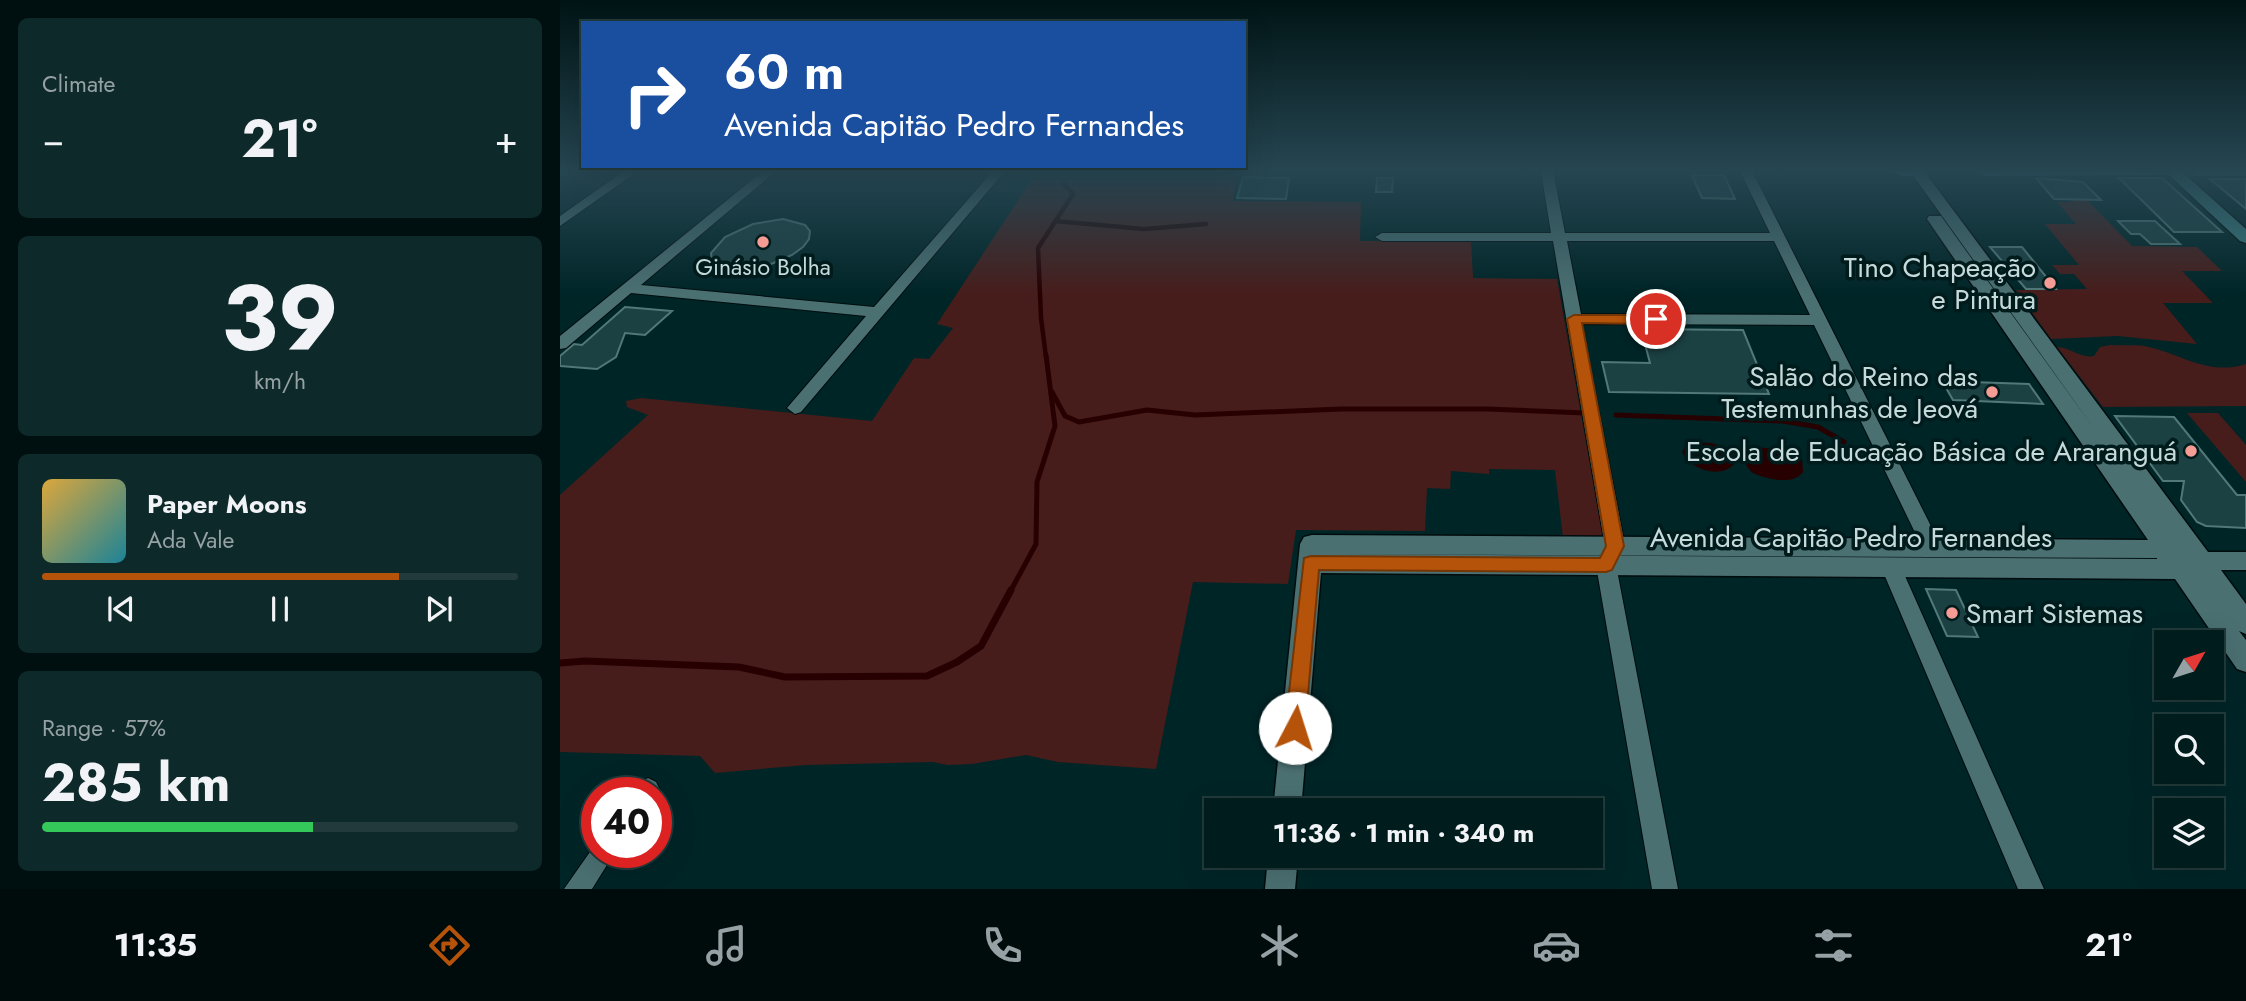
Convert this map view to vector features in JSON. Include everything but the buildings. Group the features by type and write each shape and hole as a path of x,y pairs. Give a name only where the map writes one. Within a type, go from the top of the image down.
{"main road":[{"path":"2217,212 2246,238"}],"street":[{"path":"560,344 720,212"},
{"path":"796,408 963,212"},
{"path":"1555,212 1665,889"},
{"path":"1767,212 1932,548"},
{"path":"1931,212 2191,560 2246,623"},
{"path":"1946,212 2191,560 2246,661"},
{"path":"1382,237 1779,237"},
{"path":"628,288 878,312"},
{"path":"1574,319 1819,320"},
{"name":"Avenida Capitão Pedro Fernandes","path":"1288,798 1311,553 1610,555 1932,548 2246,561"},
{"name":"Avenida Capitão Pedro Fernandes","path":"1610,555 1891,567 2191,560"},
{"path":"1891,567 2031,889"},
{"path":"577,889 592,868"},
{"path":"1280,889 1282,868"}],"shaded area":[{"path":"1010,212 1361,212 1360,241 1471,241 1473,278 1557,279 1603,538 1563,538 1555,470 1489,469 1489,474 1451,471 1450,489 1427,488 1425,531 1296,530 1288,584 1193,582 1156,769 1058,762 1026,755 972,764 947,765 933,762 806,765 715,773 700,756 560,752 560,495 648,415 627,407 626,401 641,398 872,421 914,358 929,359 953,328 937,324"},
{"path":"2066,212 2099,212 2132,246 2197,247 2222,271 2182,271 2213,303 2163,303 2197,344 2118,336 2051,339 2016,290 2087,289 2074,274 2060,274 2052,265 2079,265 2045,224 2076,224"},
{"path":"2057,347 2094,356 2100,347 2149,347 2220,368 2246,364 2246,406 2103,407"},
{"path":"2187,413 2218,413 2246,445 2246,482"},
{"path":"1688,442 1724,447 1733,456 1735,463 1722,471 1699,468 1682,452"},
{"path":"1751,447 1796,450 1802,458 1803,472 1786,480 1753,473 1747,466 1744,455"}],"waterway":[{"path":"1055,221 1061,212"},
{"path":"1046,357 1041,318 1038,248 1055,221"},
{"path":"1055,221 1144,229 1206,224"},
{"path":"1010,592 1036,544 1037,482 1055,426 1046,355"},
{"path":"1052,392 1065,416 1079,422 1147,410 1195,415 1341,409 1487,409 1585,413"},
{"path":"1616,415 1783,421 1818,427 1844,442"},
{"path":"560,663 585,661 739,667 785,677 927,676 957,662 981,646 1011,590"}],"place":[{"name":"Ginásio Bolha","path":"763,242"},
{"name":"Tino Chapeação e Pintura","path":"2050,283"},
{"name":"Salão do Reino das Testemunhas de Jeová","path":"1992,392"},
{"name":"Escola de Educação Básica de Araranguá","path":"2191,451"},
{"name":"Smart Sistemas","path":"1952,613"}],"route":[{"path":"1295,728 1311,563 1606,565 1615,546 1574,319 1656,319"}]}
